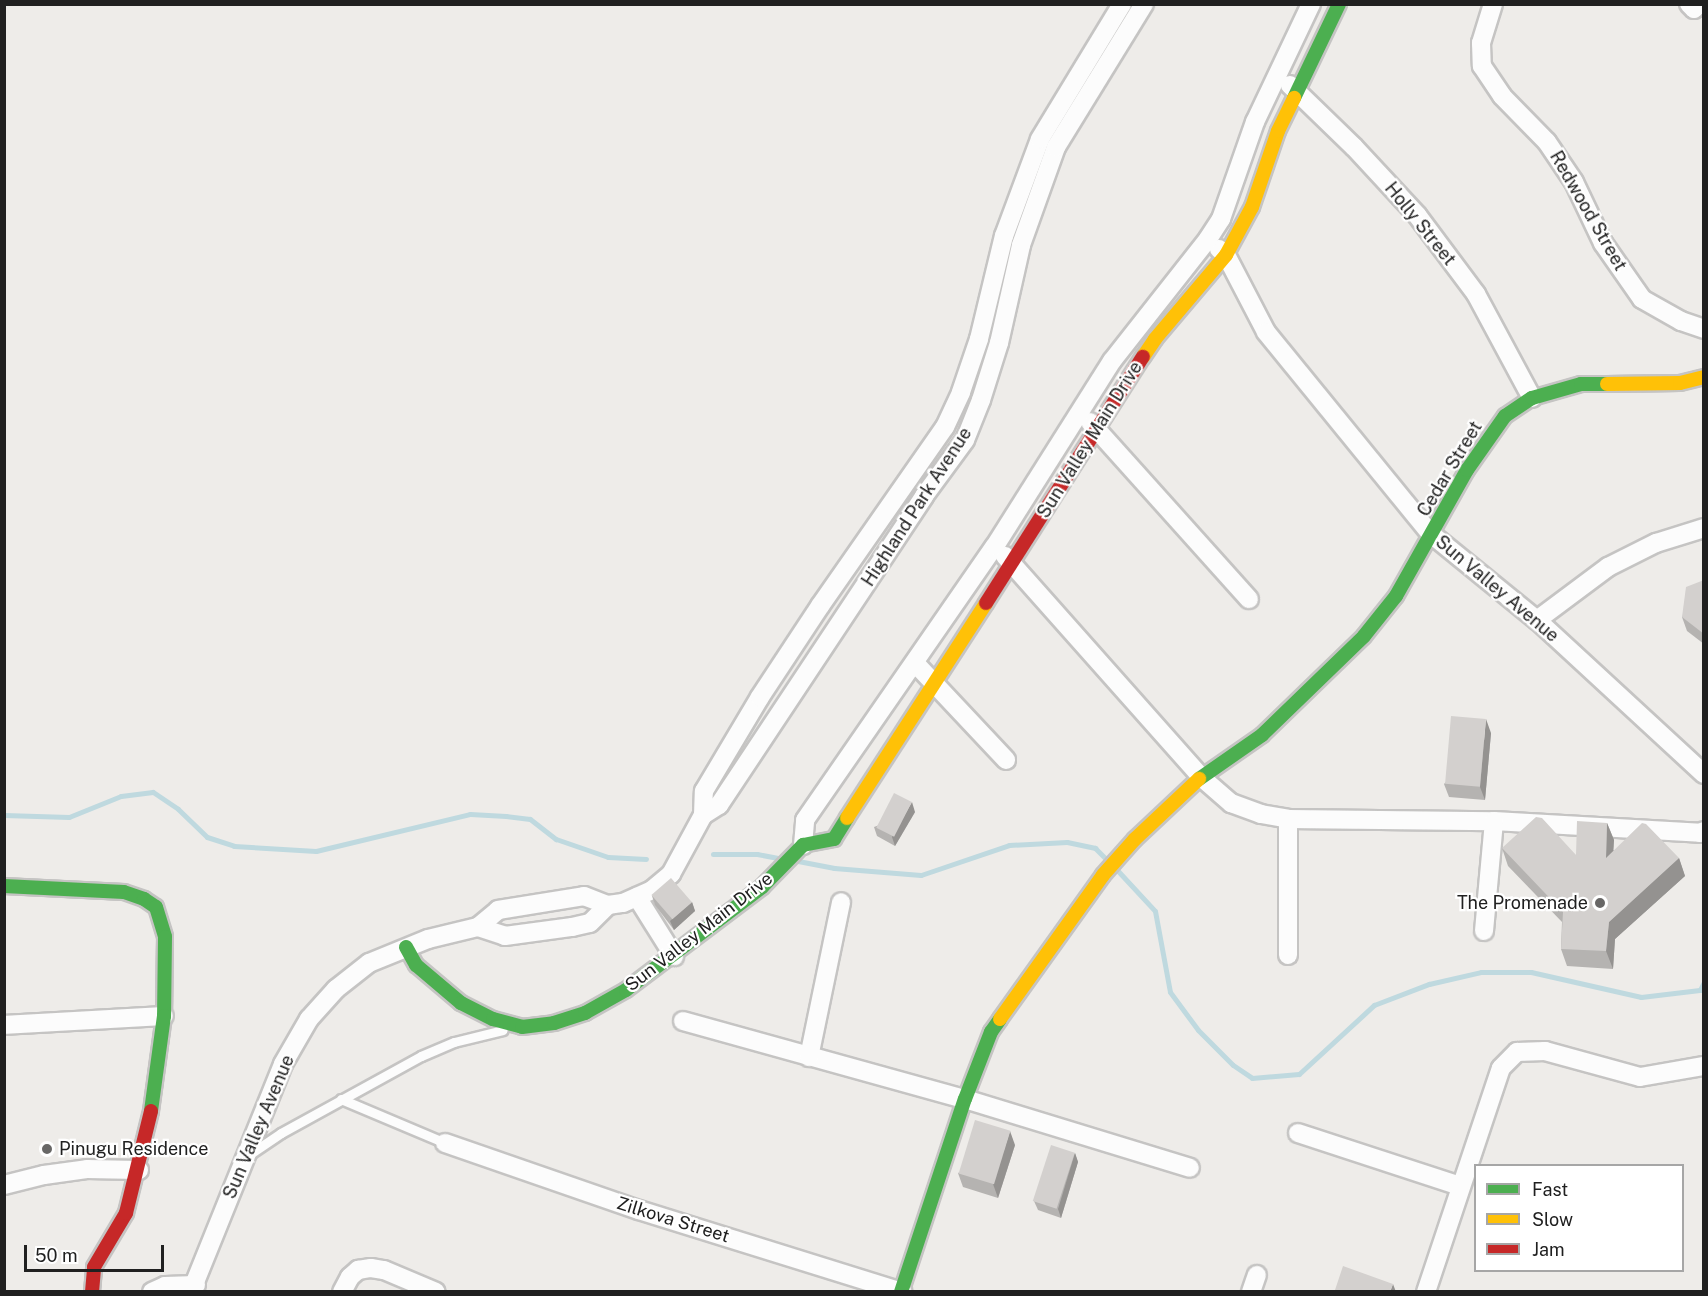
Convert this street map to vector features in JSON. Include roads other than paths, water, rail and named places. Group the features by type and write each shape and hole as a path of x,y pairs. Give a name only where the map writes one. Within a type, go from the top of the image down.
{"street":[{"name":"Sun Valley Main Drive","path":"799,849 805,820 995,546 1112,361 1208,240 1221,219 1255,122 1311,4"},
{"name":"Sun Valley Main Drive","path":"406,947 416,965 460,1003 493,1019 522,1027 554,1023 585,1013 626,990 674,956 762,887 799,849 834,839 1155,339 1226,255 1252,207 1278,131 1339,4"},
{"name":"Redwood Street","path":"1493,4 1481,43 1482,66 1502,96 1547,142 1574,182 1602,243 1642,299 1681,321 1704,329"},
{"path":"1689,4 1694,9 1699,4"},
{"name":"Highland Park Avenue","path":"478,927 506,936 590,923 608,905 652,890 671,874 703,815 704,791 760,697 820,606 945,428 961,392 979,339 1004,236 1040,139 1133,6"},
{"name":"Highland Park Avenue","path":"703,815 719,805 924,496 965,440 981,400 999,343 1021,245 1056,147 1133,6"},
{"name":"Holly Street","path":"1278,73 1354,147 1417,215 1476,294 1532,398"},
{"name":"Sun Valley Avenue","path":"1208,240 1226,255 1266,332 1431,534 1537,620 1704,774"},
{"name":"Cedar Street","path":"902,1291 965,1099 991,1032 1104,875 1136,839 1201,777 1262,735 1364,636 1396,596 1486,440 1505,416 1532,398 1581,384 1680,383 1704,377"},
{"path":"1081,413 1097,428 1249,600"},
{"path":"1537,620 1608,567 1656,543 1704,528"},
{"path":"995,546 1201,777 1231,803 1262,814 1288,819 1494,821 1700,833 1704,831"},
{"path":"915,663 1006,760"},
{"path":"1288,819 1288,955"},
{"path":"1484,931 1494,821"},
{"path":"4,886 123,892 144,899 156,907 165,937 164,1016 153,1103 139,1170 126,1213 94,1267 92,1292"},
{"path":"406,947 478,927 498,910 584,896 608,905"},
{"path":"637,897 674,956"},
{"path":"809,1057 841,902"},
{"path":"533,905 537,932"},
{"name":"Sun Valley Avenue","path":"195,1289 283,1064 309,1019 336,989 369,963 406,947"},
{"path":"4,1025 164,1016"},
{"path":"683,1021 965,1099 1190,1168"},
{"path":"1426,1292 1501,1068 1517,1052 1545,1051 1640,1077 1704,1066"},
{"path":"1298,1133 1460,1186"},
{"name":"Zilkova Street","path":"445,1143 639,1210 902,1291"},
{"path":"4,1185 44,1175 87,1169 139,1170"},
{"path":"342,1292 350,1277 358,1270 371,1268 384,1270 436,1292"},
{"path":"152,1292 165,1286 195,1289"}],"lane":[{"path":"245,1157 281,1132 388,1072 454,1042 522,1027"},
{"path":"341,1099 445,1143"}],"waterway":[{"path":"4,815 69,817 121,796 153,792 178,809 207,837 234,846 316,851 470,814 506,816 530,819 556,839 608,857 646,859"},
{"path":"798,861 834,868 921,875 1009,845 1067,842 1095,848 1107,860"},
{"path":"713,854 757,854 777,858"},
{"path":"1118,871 1155,911 1170,992 1198,1030 1233,1065 1252,1078 1299,1074 1374,1005 1429,984 1481,972 1531,972 1641,997 1700,990 1704,982"}],"place":[{"name":"The Promenade","path":"1600,903"},
{"name":"Pinugu Residence","path":"47,1149"}]}
